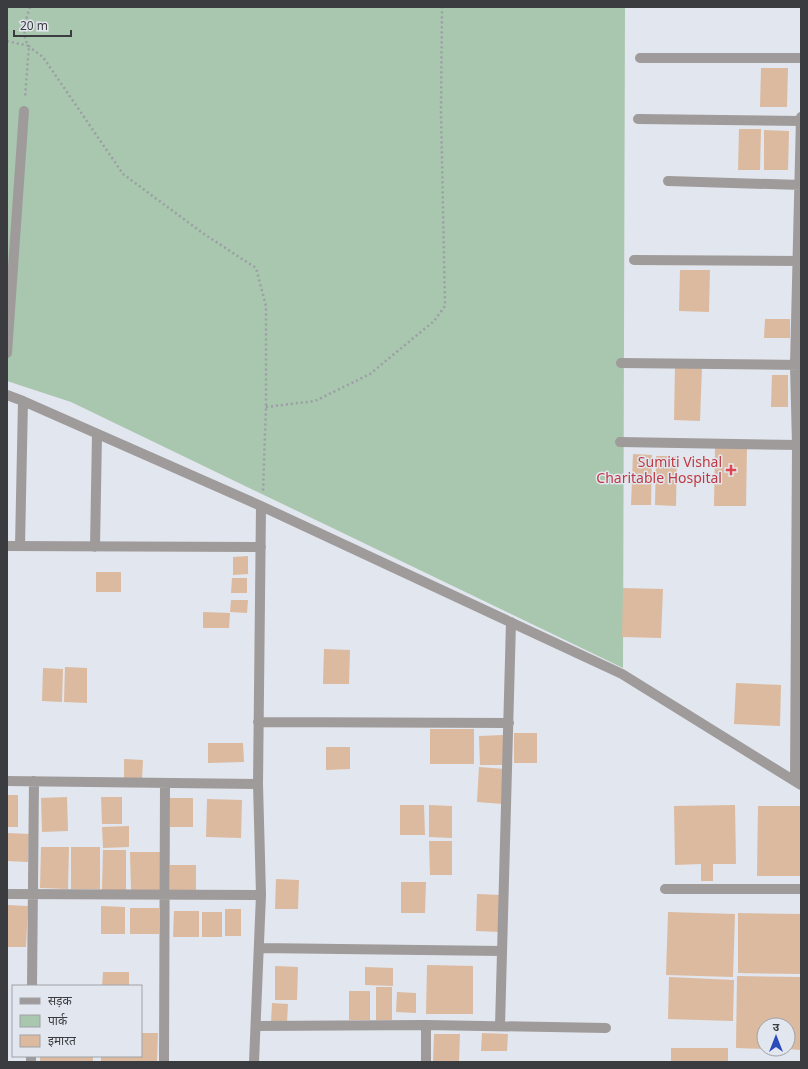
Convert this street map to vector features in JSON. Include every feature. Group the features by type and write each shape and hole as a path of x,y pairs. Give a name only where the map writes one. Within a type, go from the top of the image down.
{"street":[{"path":"640,58 801,58"},
{"path":"7,353 24,111"},
{"path":"798,783 797,445 801,117"},
{"path":"638,119 801,121"},
{"path":"668,181 800,185"},
{"path":"634,260 799,261"},
{"path":"621,363 798,365"},
{"path":"7,395 261,506 622,674 798,783"},
{"path":"20,546 23,401"},
{"path":"95,546 97,434"},
{"path":"620,442 797,445"},
{"path":"254,1062 261,895 258,722 261,506"},
{"path":"7,546 261,547"},
{"path":"500,1026 511,622"},
{"path":"258,722 509,723"},
{"path":"7,781 258,784"},
{"path":"32,985 34,781"},
{"path":"164,1062 165,783"},
{"path":"665,889 801,889"},
{"path":"7,894 261,895"},
{"path":"259,948 502,951"},
{"path":"256,1026 500,1026 606,1028"},
{"path":"426,1026 426,1062"}],"path":[{"path":"24,111 29,46 25,37 25,22 30,7"},
{"path":"266,407 315,401 370,374 434,321 445,306 440,112 442,7"},
{"path":"7,41 29,46 43,57 123,174 204,234 256,268 266,306 266,407 261,506"}],"green space":[{"path":"7,7 625,7 623,668 71,402 7,381"}],"building":[{"path":"761,68 788,68 787,107 760,107"},
{"path":"739,129 761,129 760,170 738,170"},
{"path":"764,130 789,131 788,170 764,170"},
{"path":"680,270 710,270 709,312 679,311"},
{"path":"765,319 790,319 790,338 764,338"},
{"path":"675,366 702,367 700,421 674,420"},
{"path":"772,375 788,375 788,407 771,407"},
{"path":"715,446 747,447 746,506 714,506"},
{"path":"633,454 652,455 651,505 631,505"},
{"path":"656,456 677,456 676,506 655,505"},
{"path":"248,556 248,574 233,575 233,557"},
{"path":"96,572 121,572 121,592 96,592"},
{"path":"232,578 247,578 247,593 231,593"},
{"path":"623,588 663,589 661,638 622,637"},
{"path":"231,600 248,600 247,613 230,612"},
{"path":"203,612 230,613 229,628 203,628"},
{"path":"324,649 350,650 349,684 323,684"},
{"path":"65,667 87,668 87,703 64,702"},
{"path":"43,668 63,669 62,702 42,701"},
{"path":"736,683 781,685 780,726 734,724"},
{"path":"430,729 474,729 474,764 430,764"},
{"path":"514,733 537,733 537,763 514,763"},
{"path":"503,735 503,765 480,765 479,736"},
{"path":"208,743 243,743 244,762 208,763"},
{"path":"326,747 350,747 350,769 326,770"},
{"path":"124,759 143,760 142,779 124,779"},
{"path":"479,767 505,769 503,804 477,802"},
{"path":"7,795 18,795 18,827 7,827"},
{"path":"67,797 68,831 42,832 41,798"},
{"path":"101,797 122,797 122,824 102,824"},
{"path":"170,798 193,798 193,827 170,827"},
{"path":"207,799 242,800 241,838 206,837"},
{"path":"400,805 424,805 425,835 400,835"},
{"path":"429,805 452,806 452,838 429,837"},
{"path":"735,805 736,864 713,864 713,881 701,881 701,864 675,865 674,806"},
{"path":"758,806 801,806 801,876 757,876"},
{"path":"129,826 129,847 103,848 102,827"},
{"path":"7,833 29,834 28,862 7,861"},
{"path":"429,841 452,841 452,875 430,875"},
{"path":"41,847 69,847 68,889 40,888"},
{"path":"71,847 100,847 100,889 71,889"},
{"path":"103,850 126,850 126,891 102,890"},
{"path":"130,852 160,852 160,890 131,891"},
{"path":"170,865 196,865 196,890 170,890"},
{"path":"276,879 299,880 298,909 275,909"},
{"path":"401,882 426,882 425,913 401,913"},
{"path":"477,894 502,895 501,932 476,931"},
{"path":"7,905 28,906 26,947 7,947"},
{"path":"101,906 125,907 125,934 101,934"},
{"path":"130,908 159,908 159,934 130,934"},
{"path":"225,909 241,909 241,936 225,936"},
{"path":"174,911 199,911 199,937 173,937"},
{"path":"202,912 222,912 222,937 202,937"},
{"path":"668,912 735,914 733,977 666,975"},
{"path":"738,913 801,914 801,974 738,973"},
{"path":"427,965 473,966 473,1014 426,1014"},
{"path":"275,966 298,967 297,1000 275,1000"},
{"path":"365,967 393,968 393,986 365,985"},
{"path":"103,972 129,972 129,985 102,985"},
{"path":"737,976 801,977 801,1050 796,1050 796,1017 756,1017 756,1049 736,1048"},
{"path":"669,977 734,980 733,1021 668,1019"},
{"path":"376,987 392,987 392,1020 376,1020"},
{"path":"349,991 370,991 370,1020 349,1020"},
{"path":"397,992 416,993 416,1013 396,1012"},
{"path":"272,1003 288,1004 287,1023 271,1022"},
{"path":"142,1033 158,1033 157,1062 101,1062 101,1057 142,1057"},
{"path":"482,1033 508,1034 507,1051 481,1051"},
{"path":"434,1034 460,1034 459,1062 433,1062"},
{"path":"671,1048 728,1048 728,1062 671,1062"},
{"path":"40,1057 93,1057 93,1062 40,1062"}],"place":[{"name":"Sumiti Vishal Charitable Hospital","path":"731,470"}]}
